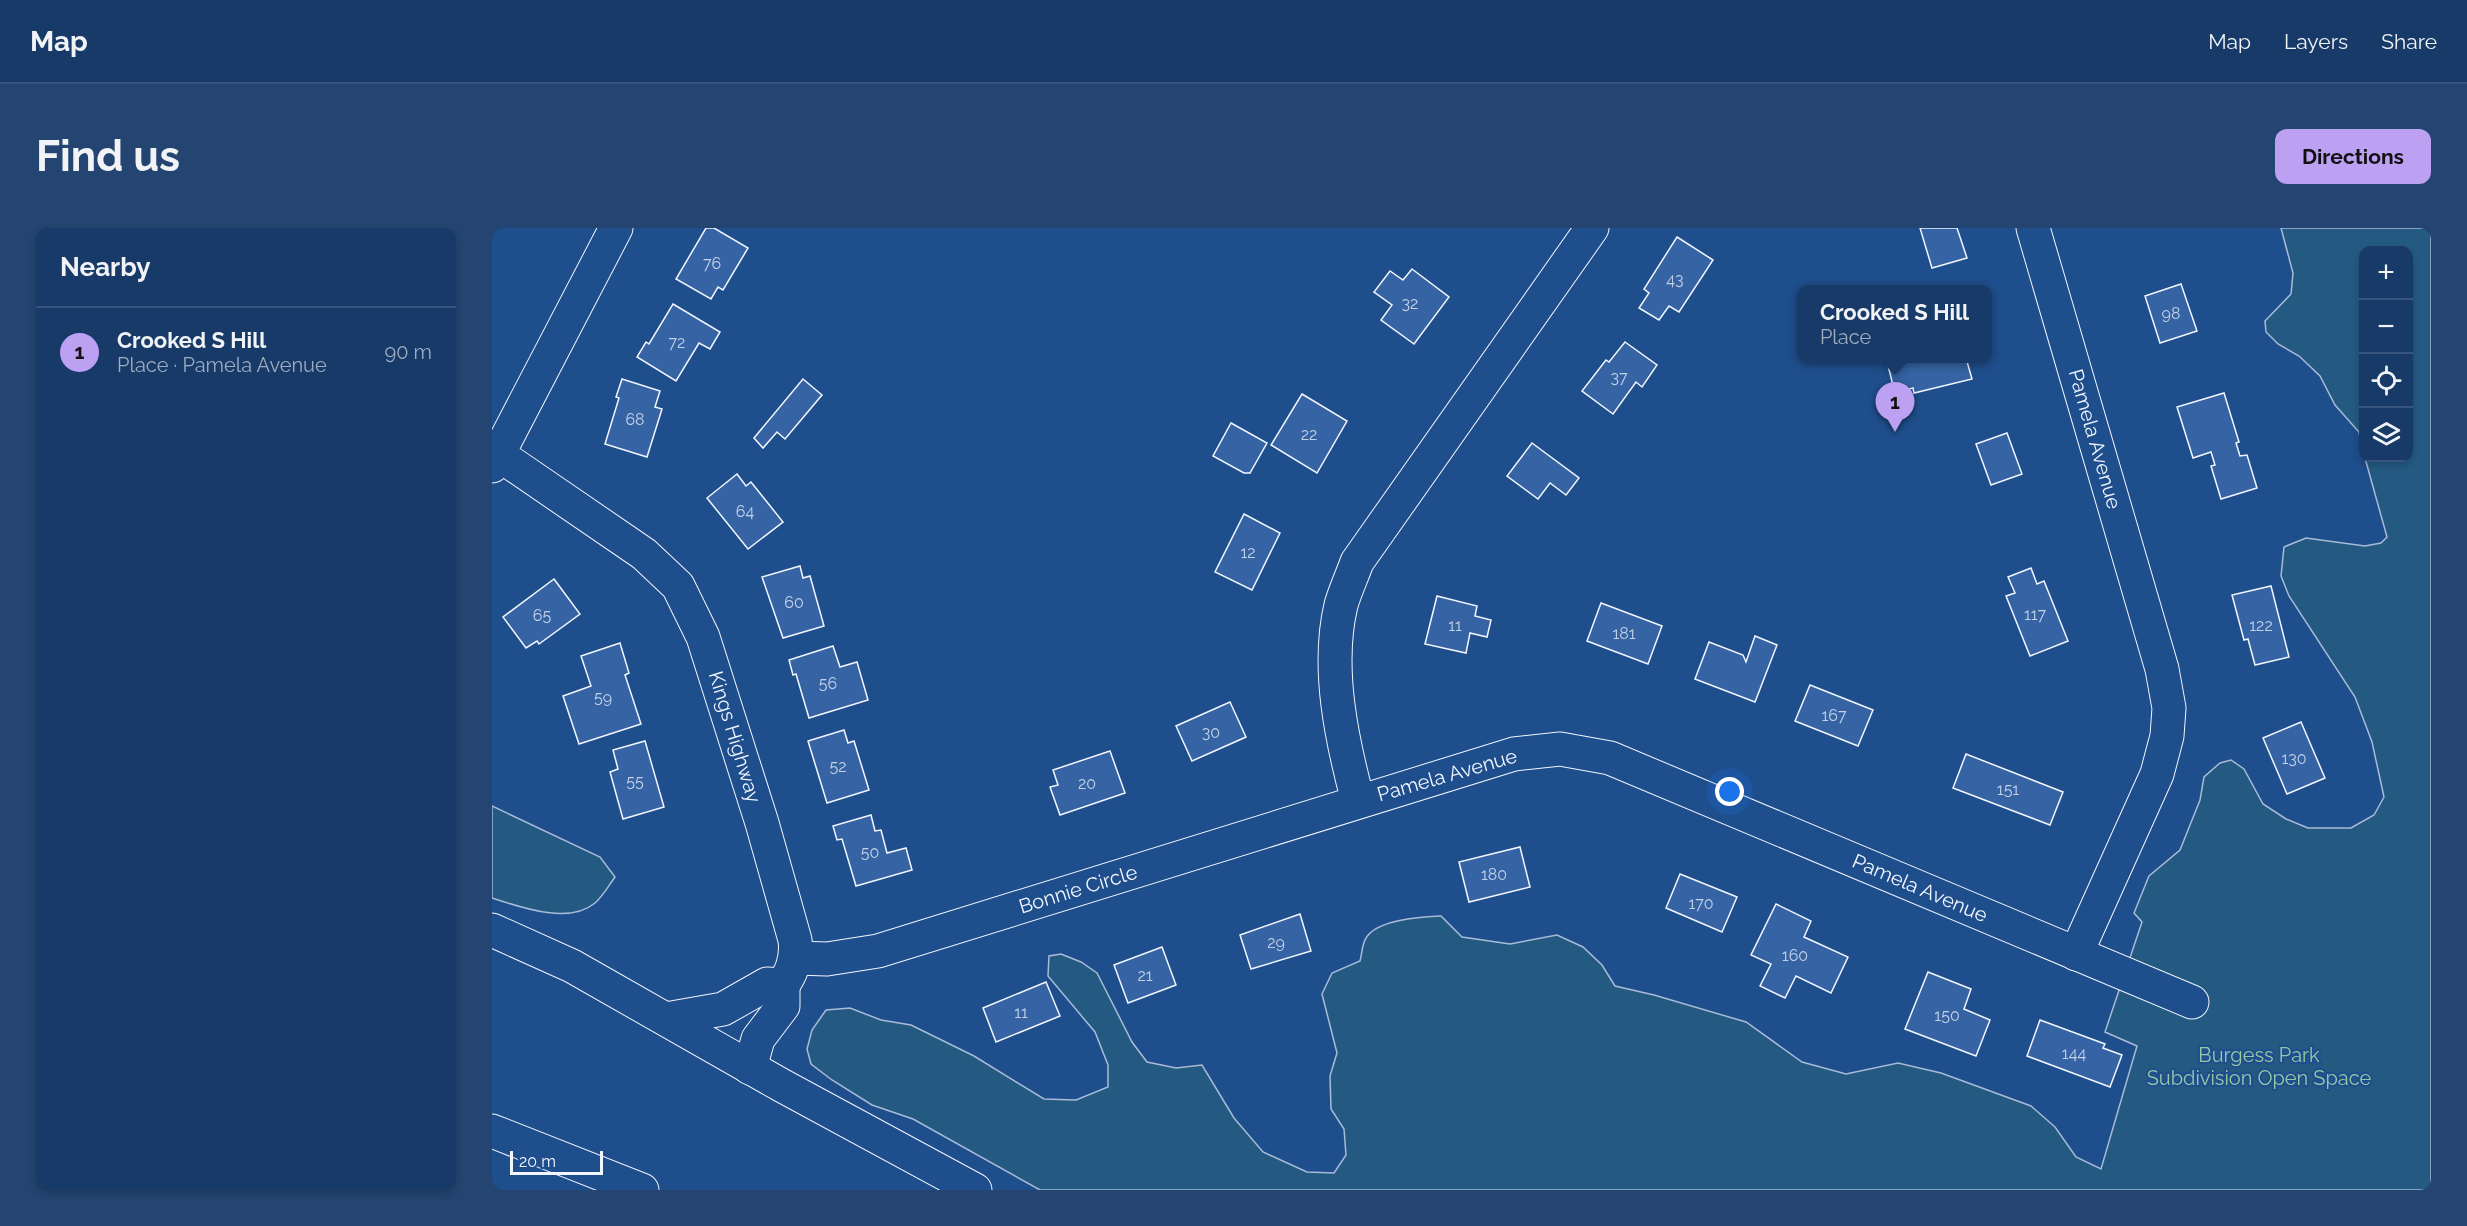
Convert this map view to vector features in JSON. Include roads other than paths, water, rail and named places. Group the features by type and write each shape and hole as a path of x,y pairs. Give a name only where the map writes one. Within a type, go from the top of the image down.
{"main road":[{"name":"Kings Highway","path":"616,228 495,460 644,554 678,586 703,637 794,934 783,1006 758,1039 750,1068"},
{"name":"Pamela Avenue","path":"1592,228 1357,562 1341,605 1336,636 1335,664 1342,743 1358,801 1514,754 1560,749 1610,758 2192,1002"},
{"name":"Pamela Avenue","path":"2034,228 2162,669 2169,708 2167,736 2157,774 2076,954"},
{"name":"Bonnie Circle","path":"789,972 838,958 878,951 1358,801"},
{"path":"492,930 557,958 750,1068 975,1190"},
{"path":"666,1019 723,1009 789,972"},
{"path":"492,1132 620,1190"},
{"path":"492,1132 642,1190"}],"place":[{"name":"Crooked S Hill","path":"1895,432"}],"park label":[{"name":"Burgess Park Subdivision Open Space","path":"2259,1066"}]}
